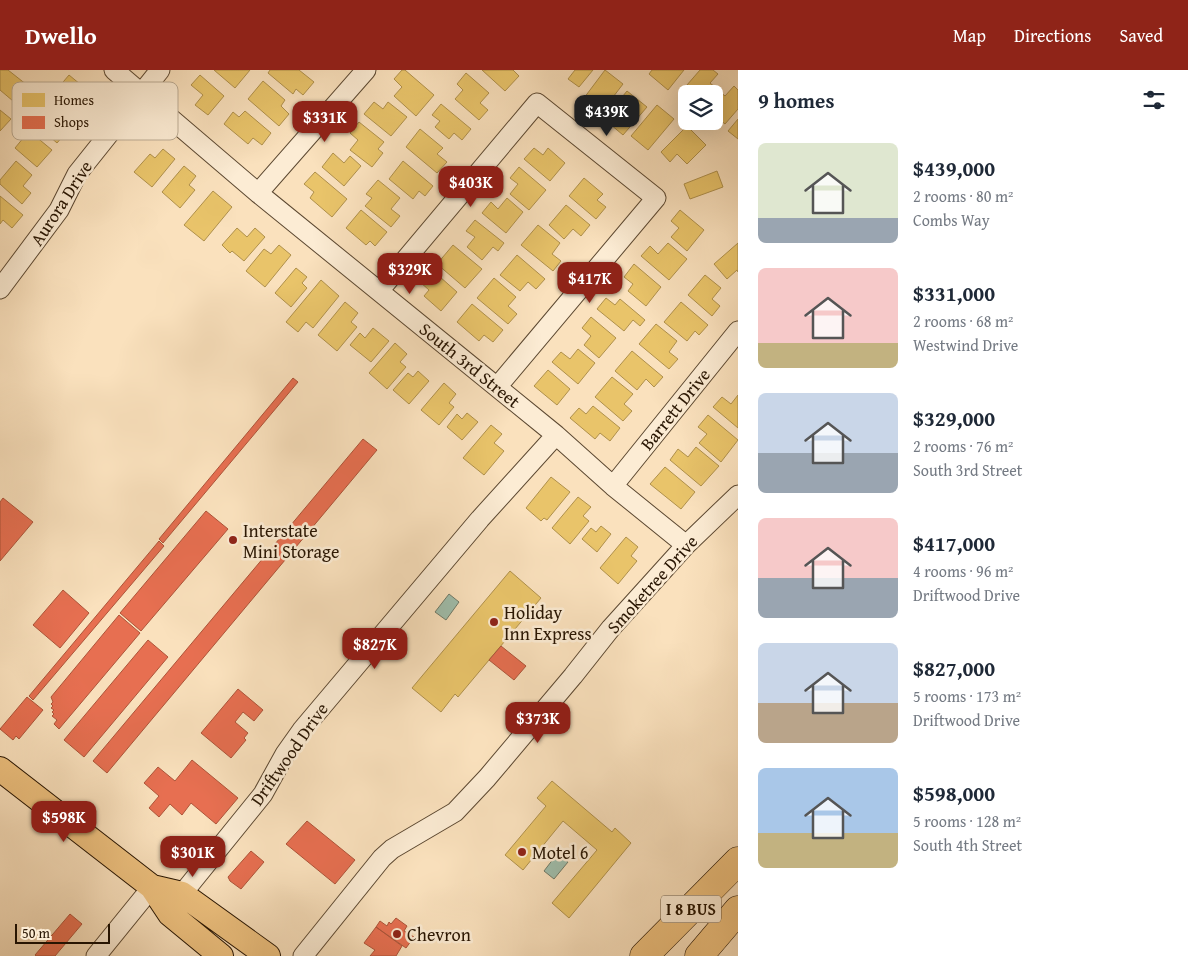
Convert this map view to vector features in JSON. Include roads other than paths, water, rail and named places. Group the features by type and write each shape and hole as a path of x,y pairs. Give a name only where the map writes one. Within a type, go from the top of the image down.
{"highway":[{"name":"I 8 BUS","path":"644,956 738,862"},
{"path":"699,956 738,910"}],"main road":[{"path":"0,769 152,886 170,914 222,956"},
{"path":"152,886 182,894 268,956"}],"street":[{"name":"South 3rd Street","path":"114,70 129,82"},
{"name":"Aurora Drive","path":"150,82 160,70"},
{"path":"258,194 366,70"},
{"path":"379,291 536,103 656,198 497,387"},
{"name":"South 3rd Street","path":"178,124 258,194 497,387 612,486 686,545"},
{"name":"Aurora Drive","path":"0,289 58,210 77,174 104,140"},
{"name":"Barrett Drive","path":"612,486 738,332"},
{"name":"Driftwood Drive","path":"182,894 263,794 285,754 302,730 480,519 556,436"},
{"name":"Smoketree Drive","path":"303,956 382,858 392,849 455,812 487,778 612,628 686,545 738,495"},
{"path":"96,956 152,886"}],"place":[{"name":"Interstate Mini Storage","path":"233,540"},
{"name":"Holiday Inn Express","path":"494,622"},
{"name":"Motel 6","path":"522,852"},
{"name":"Chevron","path":"397,934"}]}
